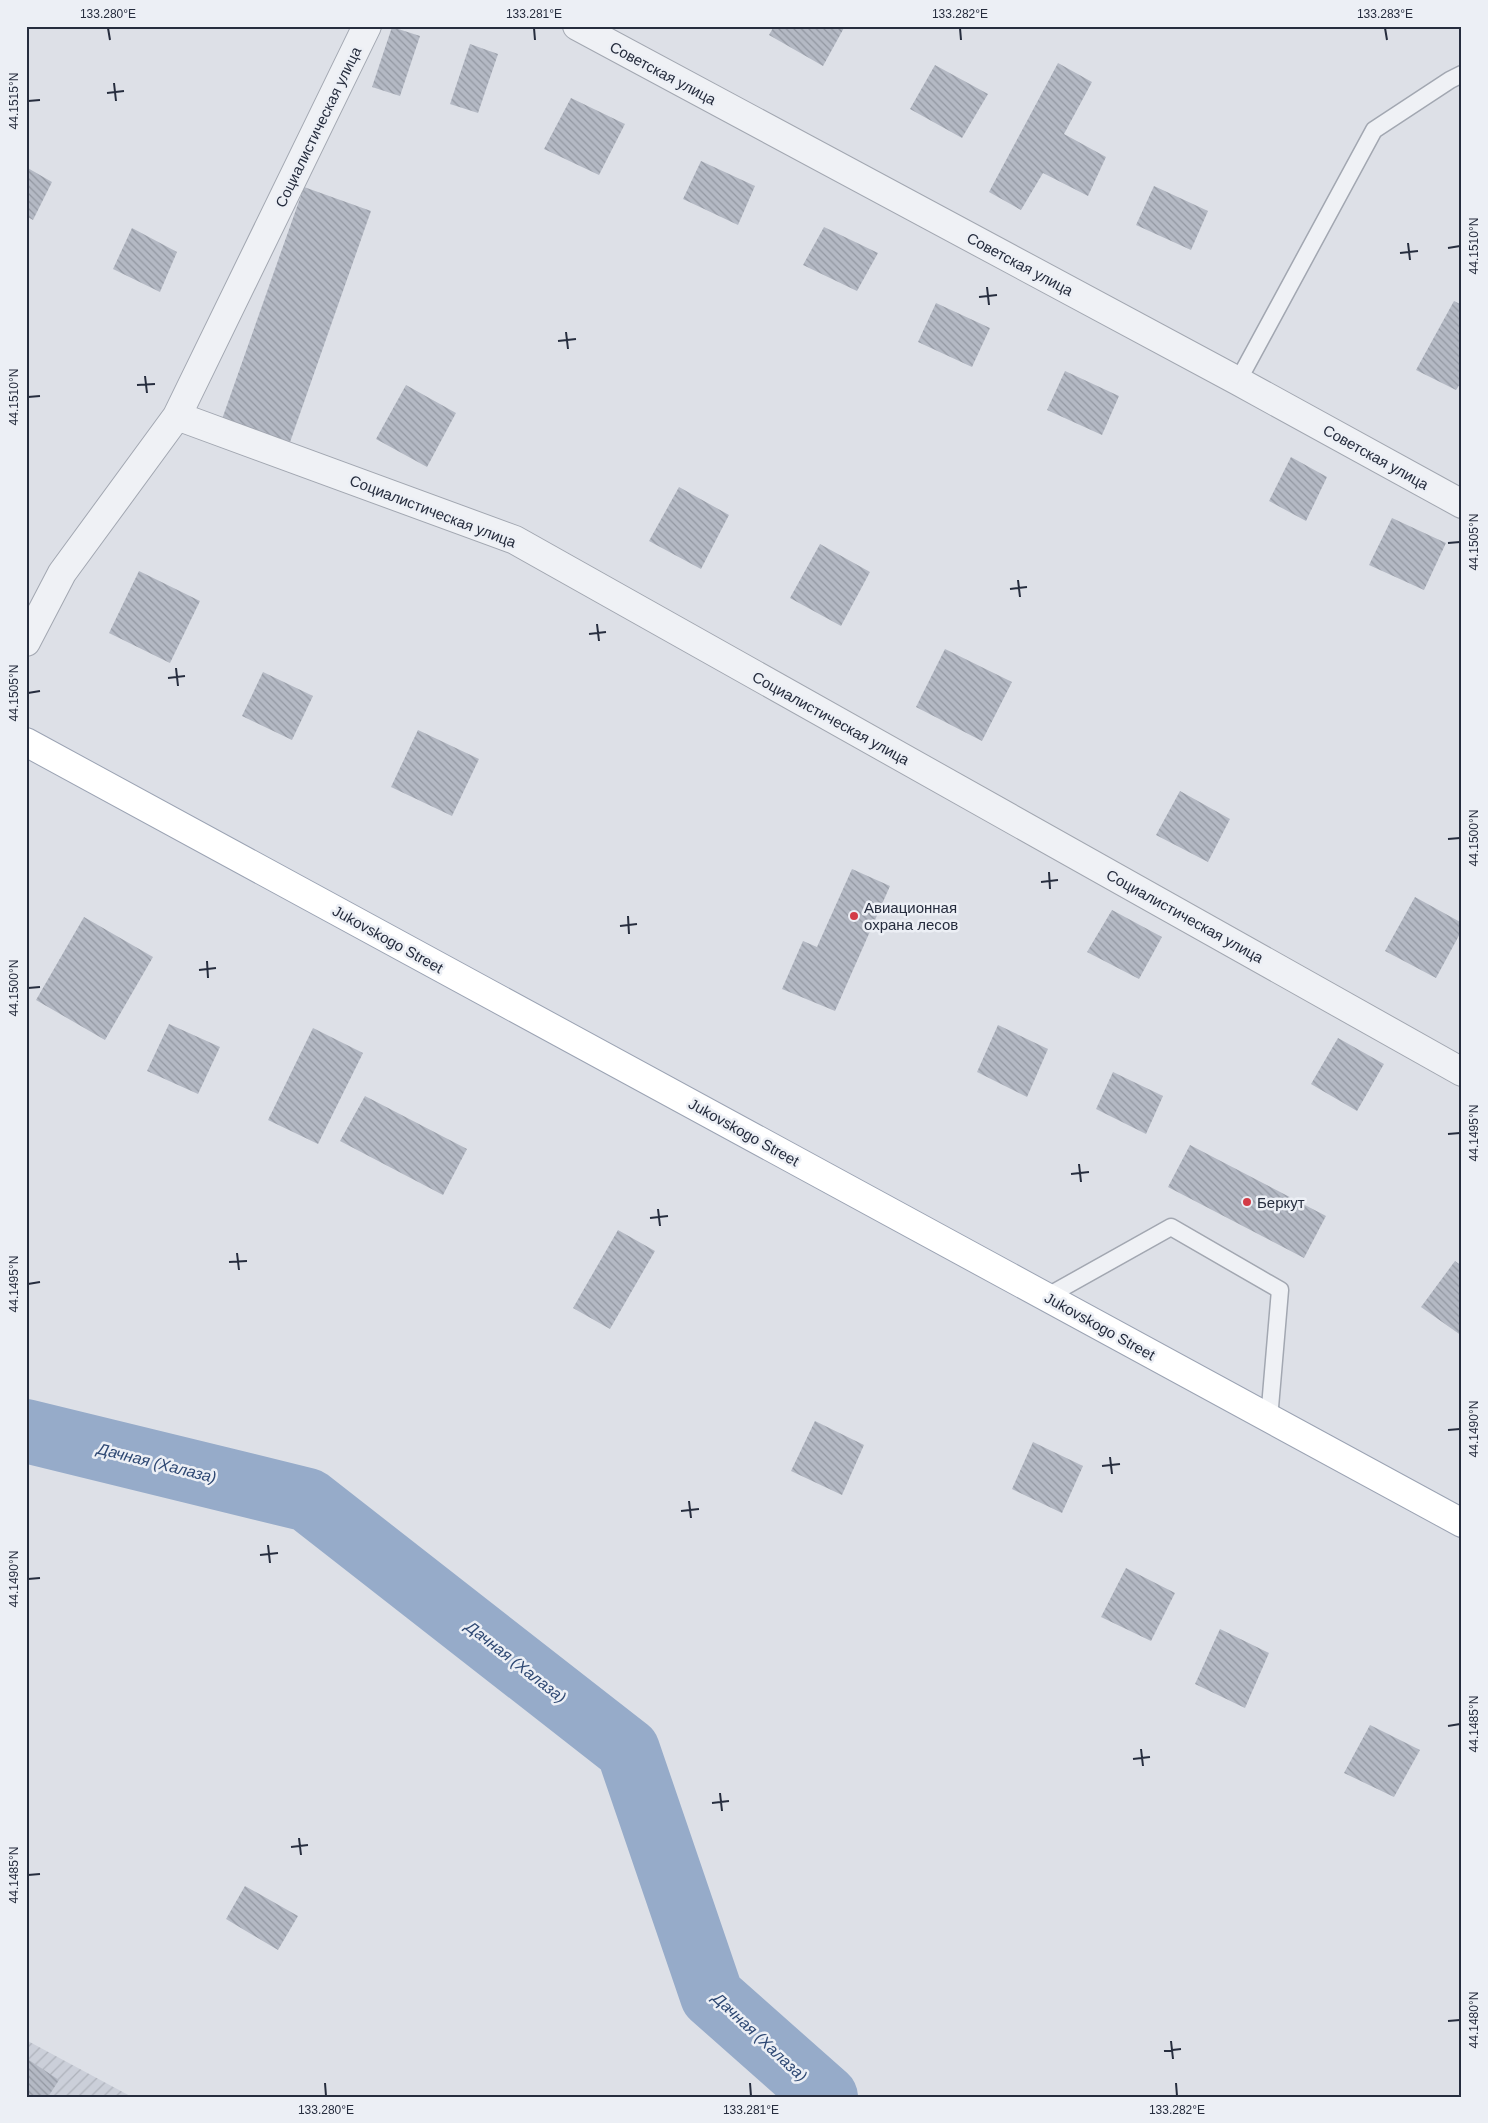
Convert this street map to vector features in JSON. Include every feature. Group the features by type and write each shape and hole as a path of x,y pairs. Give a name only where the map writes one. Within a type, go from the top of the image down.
{"main road":[{"name":"Jukovskogo Street","path":"26,742 1462,1523"}],"street":[{"name":"Социалистическая улица","path":"30,625 62,573 177,416 367,26"},
{"name":"Советская улица","path":"577,26 1462,504"},
{"name":"Социалистическая улица","path":"177,416 515,540 1462,1072"}],"lane":[{"path":"1238,382 1374,130 1462,74"},
{"path":"1046,1297 1171,1227 1280,1290 1269,1419"}],"shaded area":[{"path":"26,2040 132,2097 26,2097"}],"building":[{"path":"774,26 845,26 823,66 769,35"},
{"path":"392,27 420,36 400,96 372,87"},
{"path":"470,44 498,54 478,113 450,104"},
{"path":"1058,63 1092,82 1064,134 1106,157 1088,196 1043,173 1021,210 989,192"},
{"path":"935,65 988,94 962,138 910,109"},
{"path":"571,98 625,124 599,175 544,149"},
{"path":"701,161 755,186 738,225 683,199"},
{"path":"26,167 52,182 33,220 26,216"},
{"path":"1154,186 1208,211 1191,250 1136,225"},
{"path":"304,187 371,211 289,445 221,422"},
{"path":"824,227 878,253 857,291 803,265"},
{"path":"132,228 177,252 160,292 113,269"},
{"path":"1454,301 1462,305 1462,381 1456,390 1416,370"},
{"path":"936,303 990,328 972,367 918,342"},
{"path":"1065,371 1119,396 1102,435 1047,410"},
{"path":"406,385 456,413 427,467 376,439"},
{"path":"1291,457 1327,477 1306,521 1269,501"},
{"path":"679,487 729,515 701,569 649,541"},
{"path":"1392,518 1446,543 1424,590 1369,565"},
{"path":"820,544 870,572 841,626 790,598"},
{"path":"139,571 200,601 170,663 109,633"},
{"path":"945,649 1012,682 982,741 916,707"},
{"path":"263,672 313,696 292,740 242,716"},
{"path":"418,730 479,759 452,816 391,787"},
{"path":"1180,791 1230,819 1208,862 1156,835"},
{"path":"852,869 890,886 835,1011 782,989 803,941 817,947"},
{"path":"1415,897 1462,923 1462,930 1436,978 1385,951"},
{"path":"1112,910 1162,937 1139,979 1087,952"},
{"path":"84,917 153,957 105,1040 36,1000"},
{"path":"169,1024 220,1047 198,1094 147,1071"},
{"path":"998,1025 1048,1049 1027,1097 977,1072"},
{"path":"313,1028 363,1053 318,1144 268,1120"},
{"path":"1338,1038 1384,1064 1357,1111 1311,1084"},
{"path":"1113,1072 1163,1096 1146,1134 1096,1109"},
{"path":"365,1096 467,1149 443,1195 340,1141"},
{"name":"Беркут","path":"1190,1145 1326,1216 1304,1258 1168,1187"},
{"path":"618,1230 655,1251 610,1329 573,1308"},
{"path":"1455,1261 1462,1266 1462,1336 1421,1307"},
{"path":"815,1421 864,1445 842,1495 791,1471"},
{"path":"1033,1442 1083,1466 1062,1513 1012,1489"},
{"path":"1126,1568 1175,1593 1151,1641 1101,1617"},
{"path":"1220,1629 1269,1653 1245,1708 1195,1684"},
{"path":"1370,1725 1420,1750 1394,1797 1344,1773"},
{"path":"245,1886 298,1916 278,1950 226,1919"},
{"path":"26,2058 59,2080 48,2097 26,2097"}],"waterway":[{"name":"Дачная (Халаза)","path":"26,1431 308,1500 628,1750 712,1996 826,2097"}],"place":[{"name":"Авиационная охрана лесов","path":"854,916"},
{"name":"Беркут","path":"1247,1202"}]}
